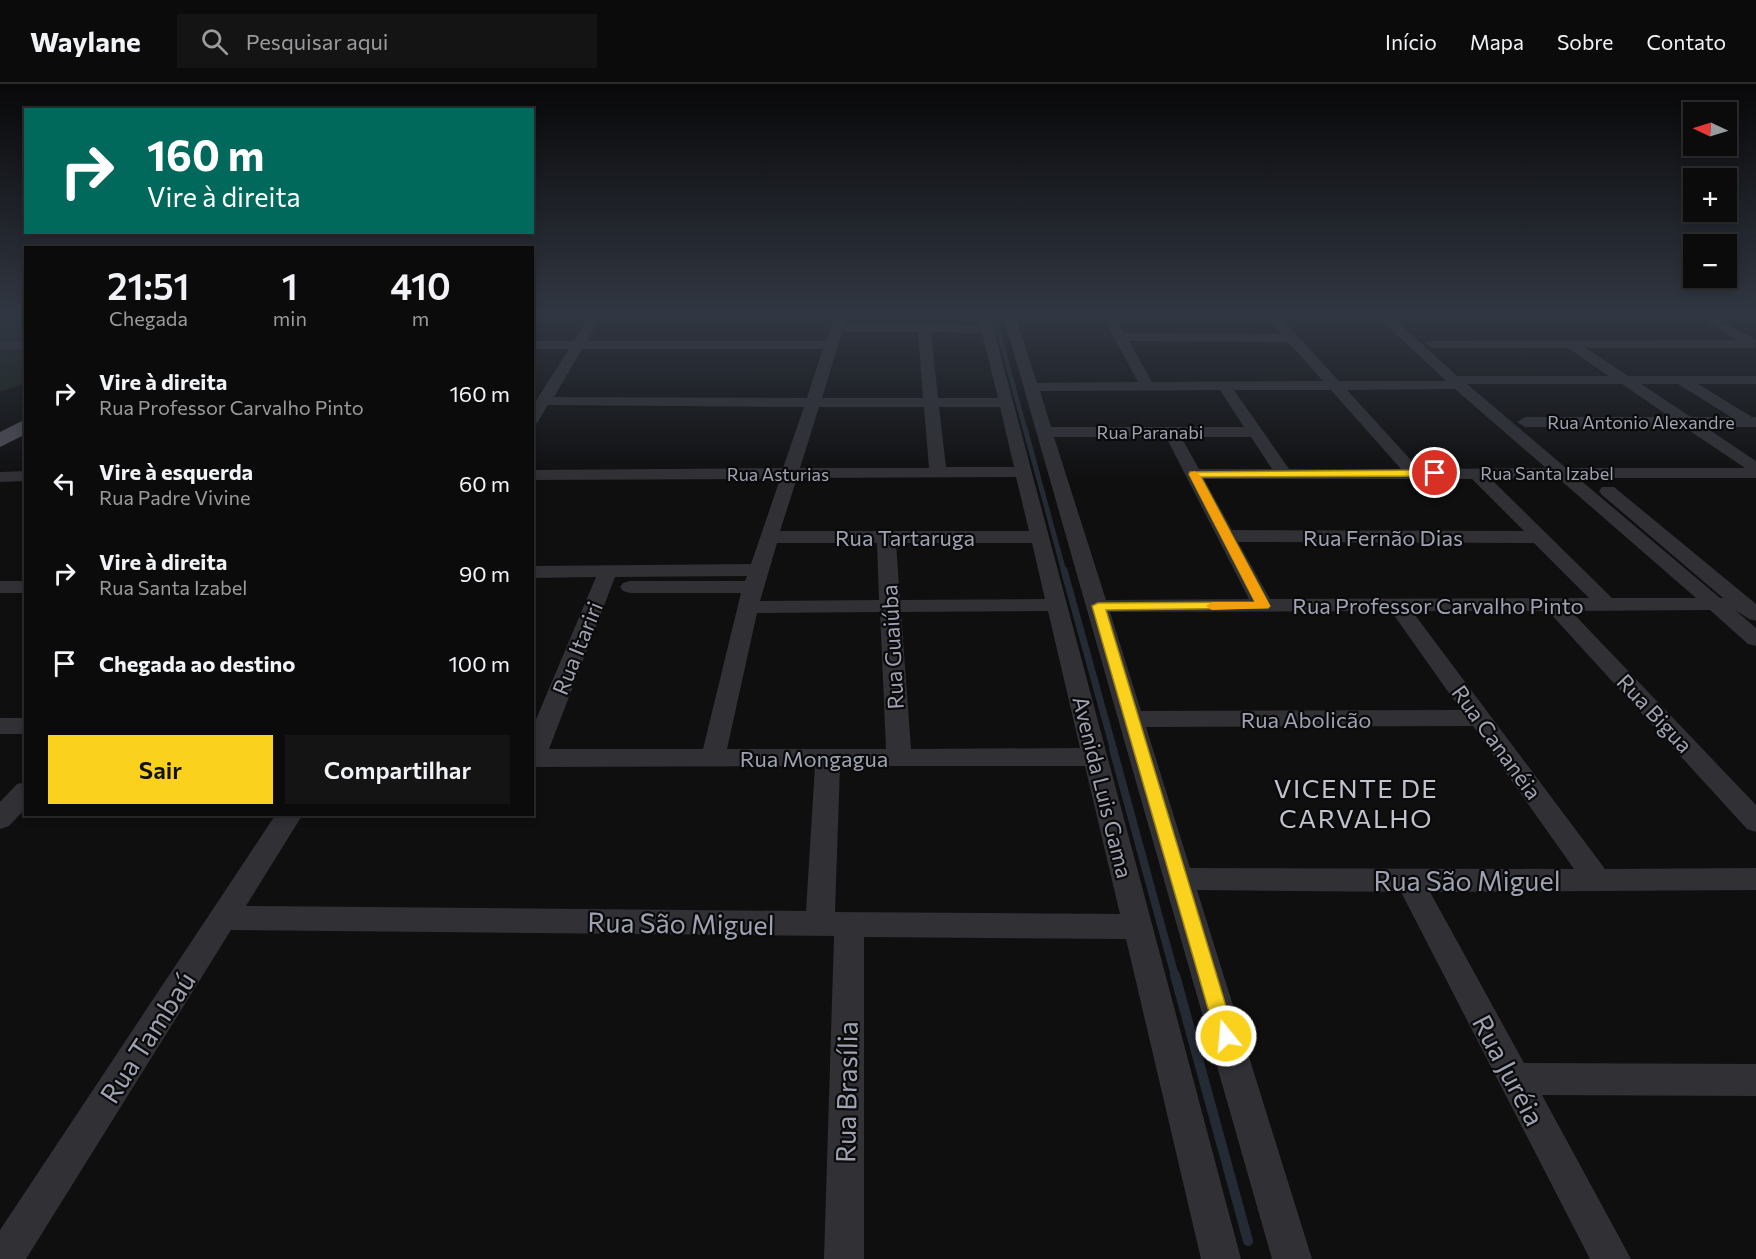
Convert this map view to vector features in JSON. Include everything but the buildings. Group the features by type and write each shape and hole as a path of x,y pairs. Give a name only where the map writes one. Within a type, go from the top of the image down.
{"main road":[{"path":"0,424 24,409"},
{"path":"0,441 24,426"}],"street":[{"path":"534,417 564,370"},
{"path":"713,758 756,578 823,370"},
{"path":"928,370 938,472"},
{"name":"Avenida Luis Gama","path":"1001,370 1006,403 1221,1259"},
{"name":"Avenida Luis Gama","path":"1021,370 1031,387 1098,606 1292,1259"},
{"path":"1138,370 1147,386"},
{"path":"1319,370 1414,473"},
{"path":"1447,370 1756,639"},
{"path":"1453,370 1462,382 1525,422 1749,610"},
{"path":"1609,370 1756,468"},
{"path":"1681,380 1753,422"},
{"path":"1031,387 1334,386 1462,382 1756,380"},
{"path":"1224,386 1284,474"},
{"path":"545,401 1006,403"},
{"name":"Rua Antonio Alexandre","path":"1525,422 1753,422"},
{"name":"Rua Paranabi","path":"1044,432 1255,432"},
{"path":"1171,432 1263,606"},
{"name":"Rua Asturias","path":"534,476 1024,472"},
{"path":"1476,473 1607,605"},
{"name":"Rua Santa Izabel","path":"1194,474 1756,473"},
{"path":"0,477 24,476"},
{"name":"Rua Fernão Dias","path":"1227,536 1539,537"},
{"name":"Rua Tartaruga","path":"769,537 1040,537"},
{"name":"Rua Guaiúba","path":"886,537 899,757"},
{"path":"534,572 605,579 756,578"},
{"path":"0,573 24,573"},
{"path":"534,587 605,579"},
{"name":"Rua Itariri","path":"534,756 605,579"},
{"path":"0,587 24,587"},
{"name":"Rua Professor Carvalho Pinto","path":"1098,606 1716,604 1749,610"},
{"path":"748,607 1058,605"},
{"name":"Rua Cananéia","path":"1397,605 1597,879"},
{"name":"Rua Bigua","path":"1554,605 1756,822"},
{"name":"Rua Abolicão","path":"1132,719 1479,718"},
{"path":"0,726 24,726"},
{"name":"Rua Mongagua","path":"534,758 1096,757"},
{"name":"Rua Brasília","path":"828,758 844,1259"},
{"path":"0,819 24,793"},
{"name":"Rua Tambaú","path":"4,1259 289,816"},
{"name":"Rua São Miguel","path":"1179,879 1410,881 1756,879"},
{"name":"Rua Juréia","path":"1410,881 1513,1079 1611,1259"},
{"name":"Rua São Miguel","path":"224,918 1138,927"},
{"path":"1513,1079 1756,1080"}],"shaded area":[{"path":"0,370 24,370 24,383 0,392"}],"waterway":[{"path":"1009,370 1025,429"},
{"path":"1025,428 1064,572"},
{"path":"1064,570 1114,751"},
{"path":"1113,749 1175,976"},
{"path":"1175,975 1248,1241"}],"slow traffic":[{"path":"1194,474 1263,606 1212,606"}],"district":[{"name":"VICENTE DE CARVALHO","path":"1356,802"}],"route":[{"path":"1226,1036 1098,606 1263,606 1194,474 1435,473"}]}
